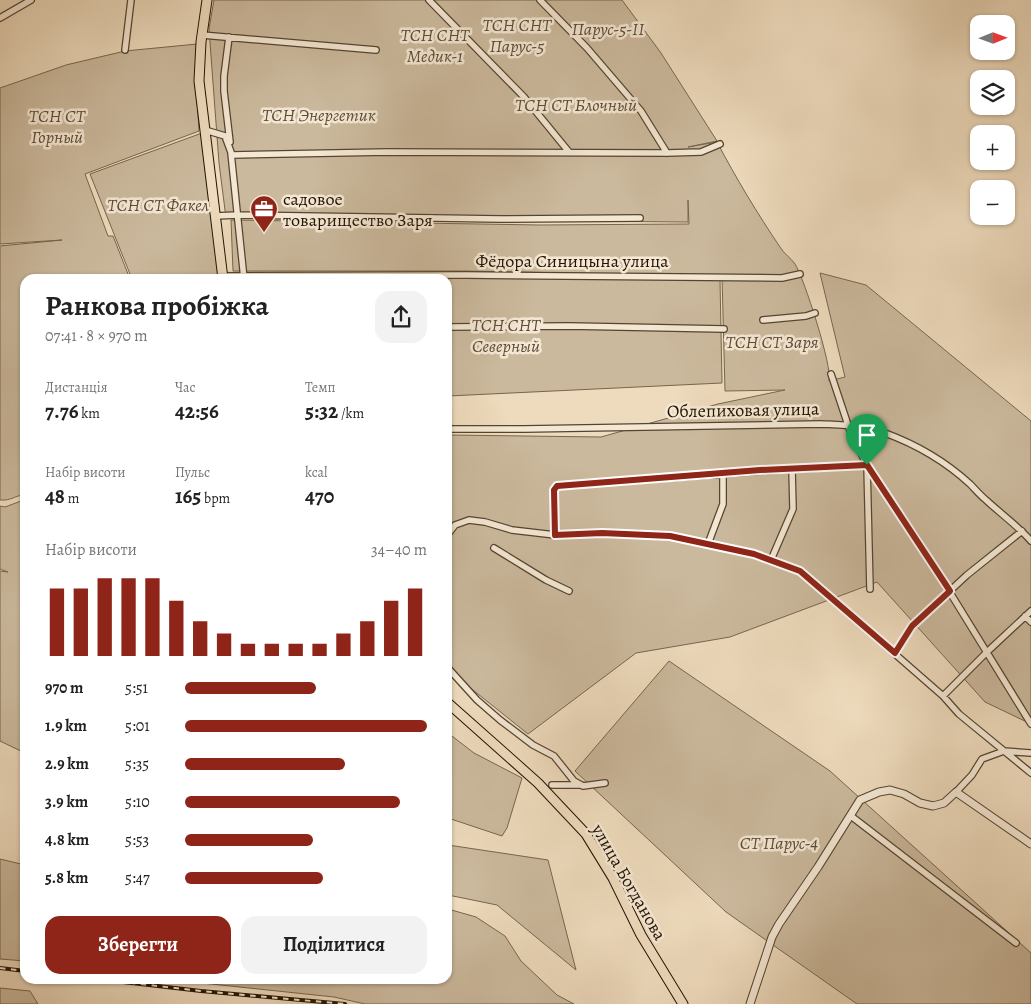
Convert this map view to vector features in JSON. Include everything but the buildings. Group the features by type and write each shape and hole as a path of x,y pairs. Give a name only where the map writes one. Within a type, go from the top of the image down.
{"main road":[{"path":"207,0 202,35 199,81 223,274"},
{"name":"улица Богданова","path":"452,707 538,783 586,834 613,878 641,935 683,1004"}],"street":[{"path":"0,18 31,0"},
{"path":"125,50 131,0"},
{"path":"428,0 524,97 569,152"},
{"path":"540,0 587,48 641,111 667,153"},
{"path":"202,35 376,50"},
{"path":"229,37 224,91 244,274"},
{"path":"205,130 225,136 232,155"},
{"path":"232,155 388,152 667,153 701,152 720,144"},
{"path":"216,216 500,219 640,218"},
{"name":"Фёдора Синицына улица","path":"452,275 782,278 800,274"},
{"path":"762,320 815,314"},
{"path":"452,327 569,326 724,329"},
{"path":"831,374 848,425 867,465 950,591 1031,724"},
{"name":"Облепиховая улица","path":"452,429 791,424 848,425 884,432 916,447 950,467 1031,541"},
{"path":"555,535 554,490 557,486 723,473 867,465"},
{"path":"867,465 870,589"},
{"path":"771,560 793,509 792,469"},
{"path":"708,544 723,504 723,473"},
{"path":"452,529 455,525 469,520 485,522 512,530 555,535 602,533 670,536 754,554 800,571 943,696 959,714 1031,773"},
{"path":"895,653 912,626 950,591 1022,531"},
{"path":"494,548 546,580 569,591"},
{"path":"943,696 1031,612"},
{"path":"1025,616 1031,622"},
{"path":"452,673 476,700 533,745 554,756 574,780 584,786"},
{"path":"750,1004 778,924 860,800 879,792 890,790 904,794 920,803 933,806 944,803 972,775 982,759 1004,751 1031,753"},
{"path":"552,784 584,786 605,783"},
{"path":"956,792 1031,844"},
{"path":"851,816 1016,943"}],"green space":[{"path":"214,0 537,0 572,35 538,0 622,0 661,53 717,141 688,147 717,142 763,221 795,264 805,286 817,323 827,359 829,381 845,377 820,273 866,285 1031,421 1031,724 985,702 877,582 730,637 636,653 528,734 452,673 452,435 601,437 718,404 785,390 725,391 722,276 465,271 233,271 231,220 540,225 689,224 688,200 688,222 226,218 219,163 209,29"},
{"name":"ТСН СТ Горный","path":"197,44 196,84 199,131 85,174 108,236 113,236 128,274 20,274 20,496 8,500 0,500 0,246 62,240 0,244 0,88 66,65 125,51"},
{"name":"ТСН СТ Факел","path":"202,133 219,274 130,274 90,174"},
{"name":"ТСН СНТ Северный","path":"452,277 720,280 722,383 452,396"},
{"path":"20,501 20,751 0,741 0,571 8,572 0,569 0,506 5,507"},
{"name":"СТ Парус-4","path":"669,661 830,771 1031,953 1031,1004 857,1004 726,912 575,771"},
{"path":"452,736 474,753 522,778 507,828 502,836 452,819"},
{"path":"452,846 548,860 576,970 497,905 452,896"},
{"path":"0,859 20,864 20,961 0,959"},
{"path":"452,910 476,917 505,936 521,961 557,995 574,1004 365,1004 334,997 211,984 452,984"},
{"path":"0,988 30,991 38,1004 0,1004"}],"railway":[{"path":"0,968 20,970"},
{"path":"140,984 345,1004"}],"place":[{"name":"садовое товарищество Заря","path":"264,233"}],"route":[{"path":"867,465 950,591 912,626 895,653 800,571 754,554 670,536 602,533 555,535 554,490 557,486 760,470 867,465"}],"park label":[{"name":"Парус-5-II","path":"608,29"},
{"name":"ТСН СНТ Парус-5","path":"517,35"},
{"name":"ТСН СНТ Медик-1","path":"435,45"},
{"name":"ТСН СТ Блочный","path":"576,105"},
{"name":"ТСН Энергетик","path":"319,115"},
{"name":"ТСН СТ Заря","path":"772,342"}]}
